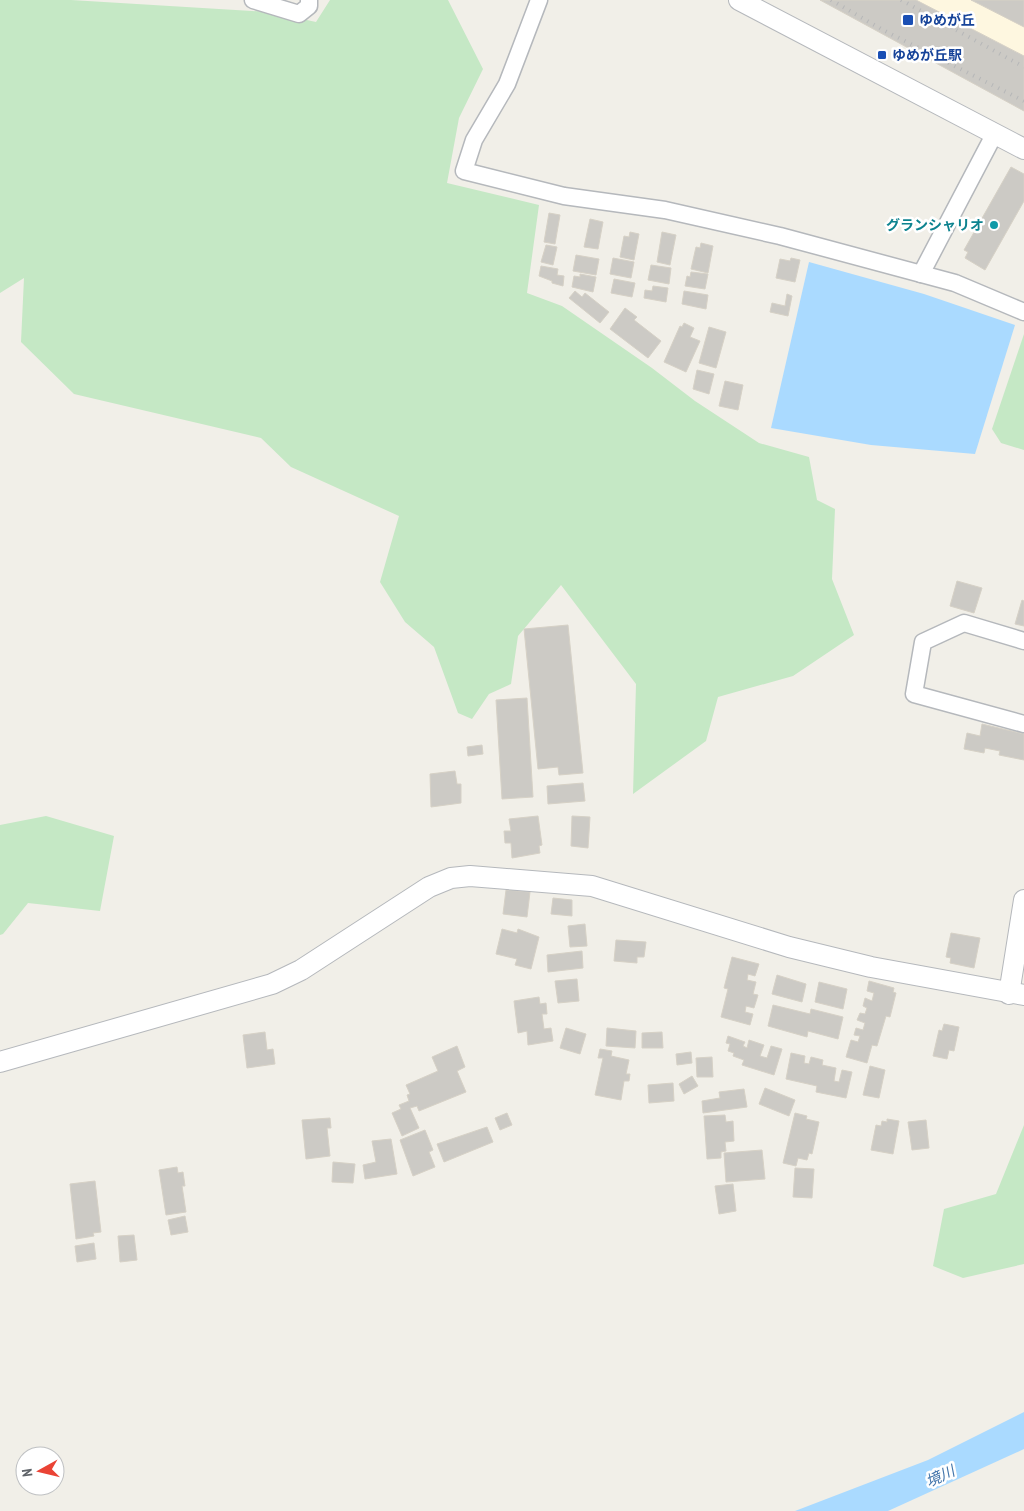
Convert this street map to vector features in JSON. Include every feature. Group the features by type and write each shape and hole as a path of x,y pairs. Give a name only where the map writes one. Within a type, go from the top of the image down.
{"street":[{"path":"254,0 300,14 309,6 310,0"},
{"path":"539,0 507,84 474,140 464,171 564,196 665,210 780,236 955,283 1024,312"},
{"path":"738,0 1024,149"},
{"path":"921,274 996,133"},
{"path":"1024,641 964,623 923,642 914,694 1024,724"},
{"path":"0,1062 272,984 301,970 429,887 451,878 470,876 592,886 789,947 871,967 1016,995 1024,900"}],"shaded area":[{"path":"916,0 1024,0 1024,56 950,18"}],"green space":[{"path":"0,0 71,0 270,12 316,22 330,0 448,0 483,69 459,118 447,183 539,205 527,293 562,306 652,368 695,401 759,443 809,457 817,500 835,509 832,579 854,635 793,676 718,697 706,741 633,794 636,684 561,585 518,636 511,684 489,694 472,719 458,713 434,647 405,622 380,582 399,516 291,467 261,438 74,394 21,342 24,278 0,293"},
{"path":"1024,334 1024,450 1001,443 992,429"},
{"path":"46,816 114,836 100,911 28,903 3,934 0,935 0,825"},
{"path":"1024,1125 1024,1264 963,1278 933,1266 944,1209 996,1194"}],"water":[{"path":"809,262 924,294 1015,325 975,454 871,445 771,428"},
{"name":"境川","path":"1024,1412 1024,1449 888,1511 795,1511 928,1460"}],"building":[{"path":"820,0 916,0 1024,56 1024,111"},
{"path":"971,0 1024,0 1024,27 979,4"},
{"name":"グランシャリオ","path":"1011,167 1024,174 1024,201 985,270 965,258 968,252 964,250"},
{"path":"549,213 560,215 555,244 544,242"},
{"path":"590,219 603,222 598,249 584,247"},
{"path":"630,232 639,234 634,260 620,257 624,236 629,237"},
{"path":"662,232 676,235 670,265 657,262"},
{"path":"701,243 713,246 708,273 691,269 696,247 700,248"},
{"path":"546,245 557,247 553,265 541,262"},
{"path":"576,255 599,259 596,275 573,271"},
{"path":"613,258 634,262 631,278 610,274"},
{"path":"791,258 800,260 795,282 776,278 780,259 790,261"},
{"path":"651,265 671,268 669,284 648,280"},
{"path":"541,266 558,269 557,275 564,276 563,286 539,276"},
{"path":"691,272 708,274 705,289 685,286 687,276 690,277"},
{"path":"580,274 596,277 593,292 572,287 574,276 580,277"},
{"path":"614,279 635,283 632,297 611,293"},
{"path":"653,286 668,288 666,302 644,298 645,290 652,291"},
{"path":"575,291 582,297 585,293 609,312 600,323 569,298"},
{"path":"684,291 708,295 706,309 682,304"},
{"path":"787,294 792,296 788,316 770,312 772,303 785,306"},
{"path":"625,308 637,317 634,320 661,341 648,358 610,329"},
{"path":"684,323 694,328 690,337 700,341 686,372 664,362 680,326 682,327"},
{"path":"709,327 726,332 716,368 699,363"},
{"path":"697,370 714,374 709,394 693,389"},
{"path":"725,381 743,385 738,410 719,406"},
{"path":"957,581 982,588 974,613 950,606"},
{"path":"1022,600 1024,601 1024,626 1015,624"},
{"path":"568,625 583,773 559,775 558,767 538,769 524,629"},
{"path":"527,698 533,797 502,799 496,700"},
{"path":"982,724 1024,734 1024,760 999,755 1000,751 985,748 984,753 964,749 967,733 980,736"},
{"path":"482,745 483,754 468,756 467,747"},
{"path":"455,771 457,784 461,784 461,803 431,807 430,774"},
{"path":"583,783 585,801 548,804 547,786"},
{"path":"538,816 542,845 539,846 540,853 512,858 511,843 505,843 504,831 511,831 509,819"},
{"path":"572,816 590,817 588,848 571,846"},
{"path":"506,890 530,892 527,917 503,914"},
{"path":"553,898 572,900 572,916 551,914"},
{"path":"585,924 587,946 570,947 568,926"},
{"path":"502,929 517,933 518,929 539,937 531,969 515,965 517,959 496,954"},
{"path":"951,933 980,938 974,968 950,963 951,958 946,957"},
{"path":"616,940 646,942 644,957 637,957 637,963 614,961"},
{"path":"582,951 583,968 548,972 547,955"},
{"path":"732,957 759,964 755,976 748,974 747,980 756,982 753,994 758,995 754,1008 746,1006 745,1012 753,1014 750,1025 721,1017 728,989 724,988"},
{"path":"777,975 806,984 802,1002 772,994"},
{"path":"577,979 579,1001 558,1003 555,981"},
{"path":"869,981 894,988 893,992 896,993 890,1017 886,1016 877,1046 872,1045 867,1063 846,1057 851,1040 858,1042 860,1036 854,1035 856,1028 863,1030 865,1023 857,1020 860,1013 865,1014 867,1008 863,1006 865,998 872,1001 874,993 867,991"},
{"path":"819,982 847,989 843,1009 815,1002"},
{"path":"539,997 540,1004 546,1003 547,1014 542,1014 544,1029 551,1028 553,1041 528,1045 527,1031 518,1033 514,1001"},
{"path":"773,1005 810,1014 811,1009 843,1017 838,1039 808,1031 807,1037 768,1026"},
{"path":"944,1024 959,1027 954,1051 949,1050 947,1059 933,1056 939,1030 942,1031"},
{"path":"566,1028 586,1034 580,1054 560,1048"},
{"path":"607,1028 636,1031 635,1048 606,1046"},
{"path":"265,1032 267,1050 273,1049 275,1064 247,1068 243,1035"},
{"path":"662,1032 663,1048 642,1048 642,1033"},
{"path":"728,1036 745,1042 743,1046 747,1048 749,1040 764,1045 760,1056 767,1058 771,1046 782,1049 774,1075 742,1065 744,1060 733,1056 734,1053 728,1051 730,1044 726,1043"},
{"path":"457,1046 465,1067 457,1071 466,1092 419,1111 417,1106 410,1108 419,1128 402,1136 392,1113 401,1109 399,1105 409,1101 407,1095 410,1094 406,1085 438,1071 432,1057"},
{"path":"600,1049 612,1051 611,1056 629,1060 626,1074 630,1074 629,1081 624,1081 621,1100 595,1095 603,1058 598,1058"},
{"path":"691,1052 692,1063 677,1065 676,1054"},
{"path":"791,1053 805,1056 804,1063 809,1064 811,1057 823,1060 822,1065 836,1068 834,1081 839,1082 842,1070 852,1072 846,1098 816,1092 817,1086 786,1079"},
{"path":"712,1057 713,1077 697,1077 696,1058"},
{"path":"870,1066 885,1070 879,1098 863,1095"},
{"path":"692,1076 698,1086 684,1094 679,1084"},
{"path":"673,1083 674,1101 649,1103 648,1085"},
{"path":"765,1088 795,1100 789,1116 759,1104"},
{"path":"744,1089 747,1107 703,1113 702,1101 720,1098 719,1092"},
{"path":"507,1113 512,1125 500,1130 495,1118"},
{"path":"795,1113 807,1116 806,1119 819,1122 812,1154 809,1153 807,1160 798,1158 796,1166 783,1163"},
{"path":"725,1115 726,1122 733,1121 734,1141 725,1142 726,1151 721,1152 721,1158 707,1159 704,1116"},
{"path":"330,1118 331,1128 327,1128 330,1156 306,1159 302,1120"},
{"path":"887,1119 899,1121 893,1154 871,1150 876,1125 881,1126 882,1121 887,1122"},
{"path":"926,1120 929,1148 912,1150 908,1122"},
{"path":"487,1127 493,1142 444,1162 437,1144"},
{"path":"425,1130 433,1150 429,1152 435,1167 413,1176 400,1140"},
{"path":"391,1139 397,1174 365,1179 363,1165 376,1162 372,1141"},
{"path":"762,1150 765,1179 726,1182 724,1153"},
{"path":"333,1162 355,1164 353,1183 332,1182"},
{"path":"177,1167 178,1173 183,1172 185,1186 182,1186 186,1212 166,1215 159,1170"},
{"path":"795,1168 814,1169 812,1198 793,1197"},
{"path":"95,1181 101,1232 93,1233 94,1236 76,1239 70,1184"},
{"path":"733,1184 736,1211 719,1214 715,1186"},
{"path":"185,1216 188,1232 171,1235 168,1220"},
{"path":"134,1235 137,1260 120,1262 118,1236"},
{"path":"94,1243 96,1259 77,1262 75,1246"}],"railway":[{"path":"831,0 885,31 1024,101"},
{"path":"901,0 1024,67"}],"place":[{"name":"ゆめが丘","path":"908,20"},
{"name":"ゆめが丘駅","path":"882,55"},
{"name":"グランシャリオ","path":"994,225"}]}
